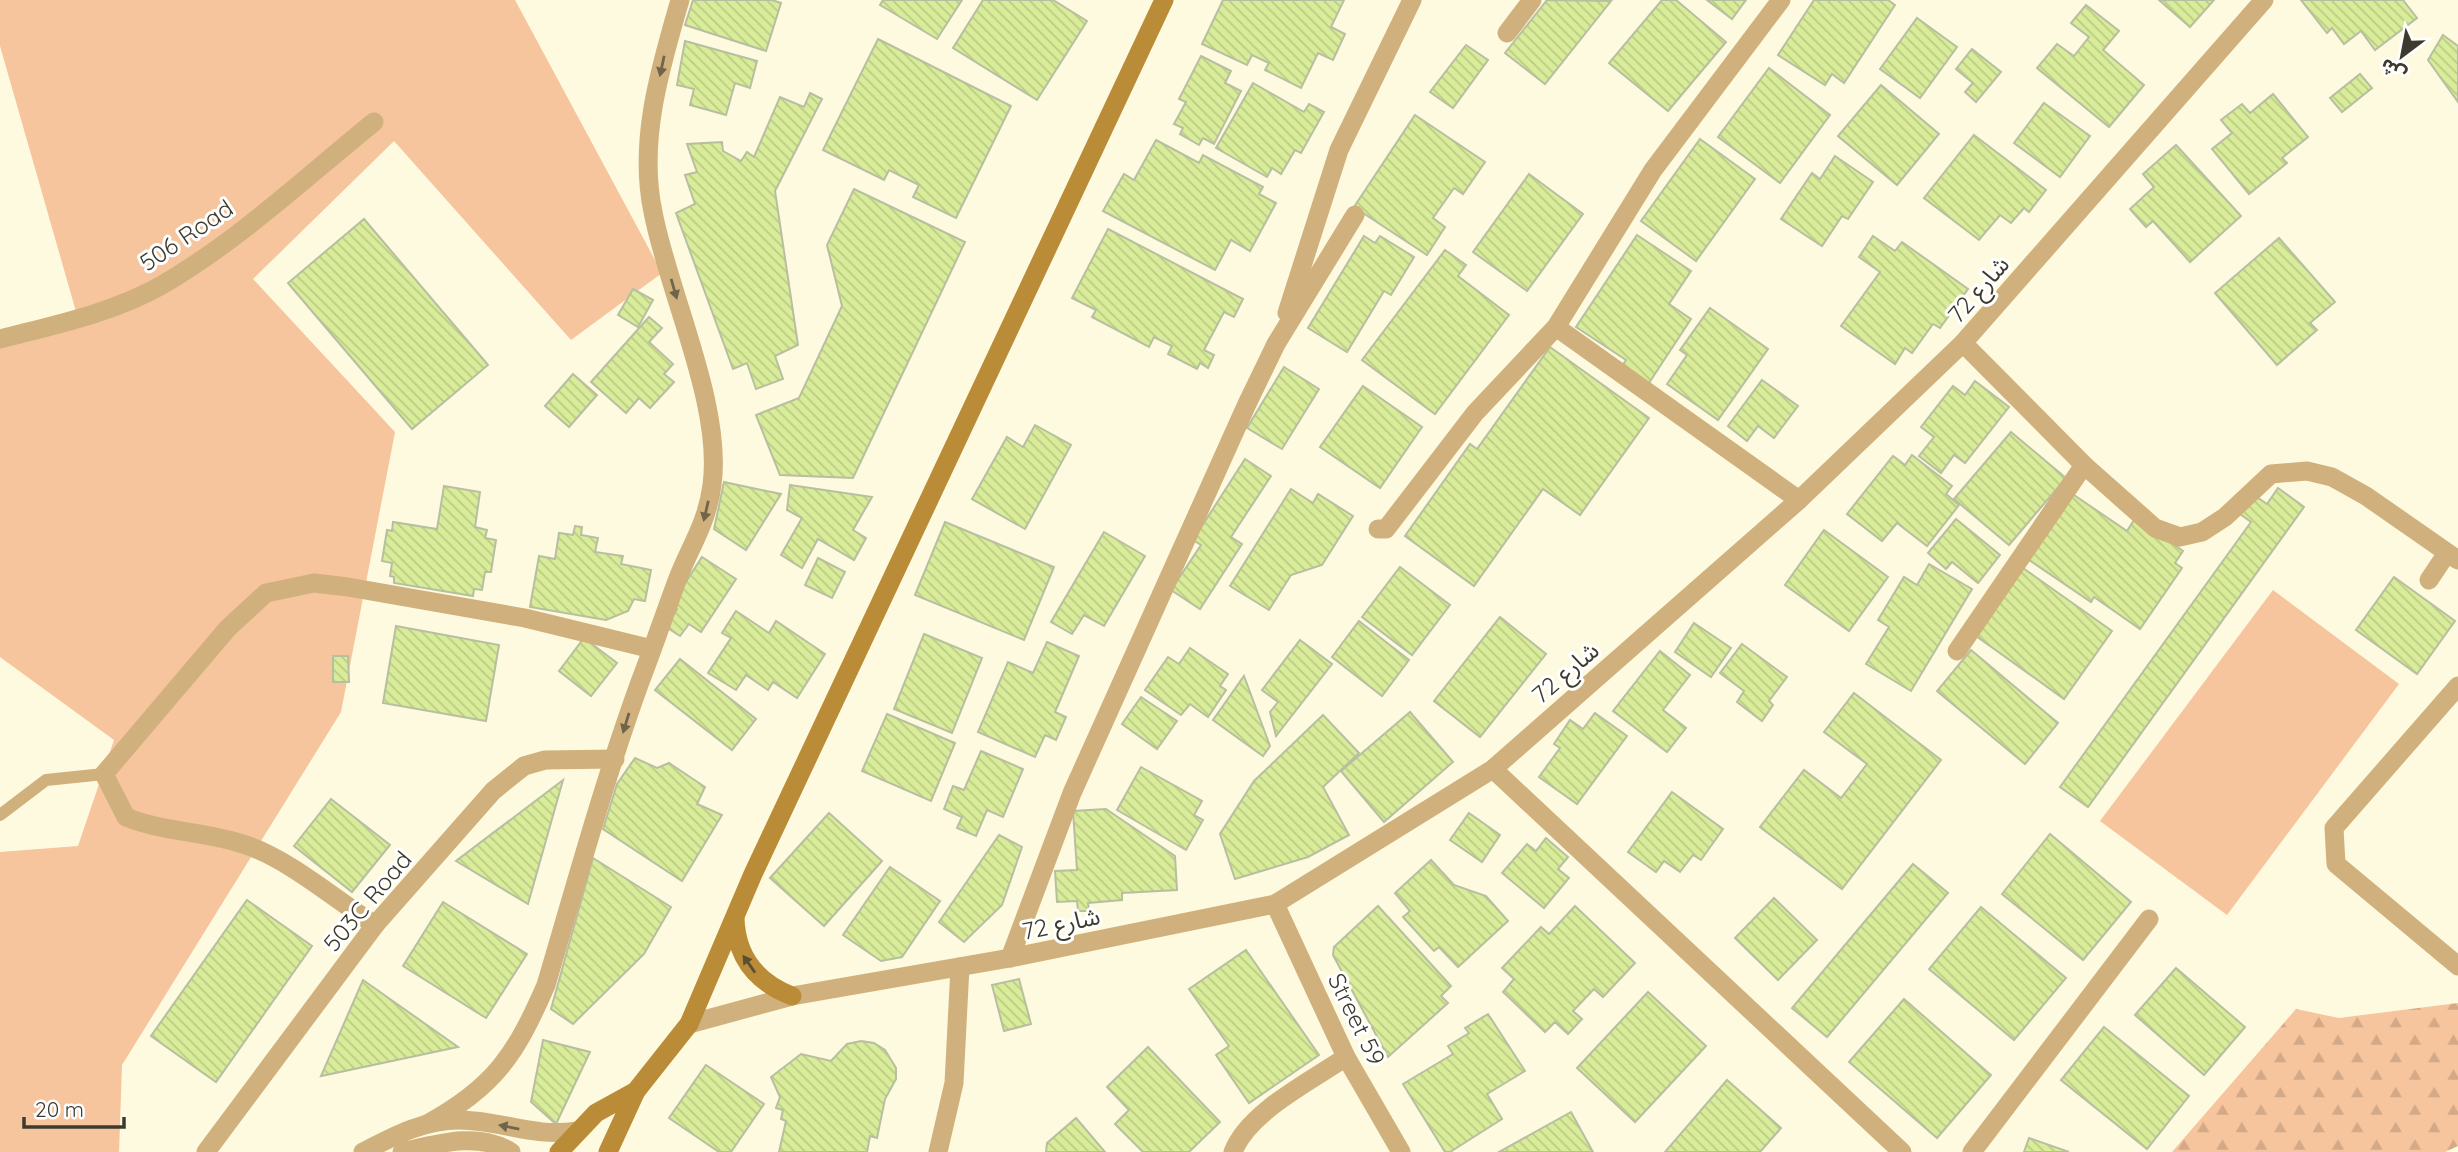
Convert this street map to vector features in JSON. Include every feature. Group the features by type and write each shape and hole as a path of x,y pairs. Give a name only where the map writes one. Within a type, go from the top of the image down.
{"main road":[{"path":"608,1152 636,1091 690,1024 735,914 1164,0"},
{"path":"735,914 740,950 748,965 767,984 792,996"},
{"path":"559,1152 576,1131 596,1113 636,1091"}],"street":[{"path":"427,1124 461,1105 483,1087 502,1066 526,1030 546,985 615,759 652,649 679,575 701,532 712,483 710,438 702,390 652,211 647,145 663,58 680,0"},
{"path":"1010,958 1072,793 1276,344 1339,150 1412,0"},
{"path":"1507,33 1532,0"},
{"path":"1378,529 1386,529 1475,413 1556,327 1653,170 1780,0"},
{"name":"شارع 72","path":"690,1024 792,996 960,968 1275,904 1493,769 1799,500 1963,343 2264,0"},
{"name":"506 Road","path":"0,340 81,318 161,285 232,237 374,122"},
{"path":"1276,344 1356,215"},
{"path":"1556,327 1799,500"},
{"path":"1963,343 2084,464 2155,528 2180,537 2202,532 2225,517 2270,474 2307,471 2332,477 2366,496 2453,557 2429,580"},
{"path":"1956,651 2084,464"},
{"path":"375,925 250,846 217,835 150,827 126,817 104,774 228,628 266,593 314,583 525,618 652,649"},
{"path":"2458,686 2334,828 2336,864 2458,966"},
{"name":"503C Road","path":"206,1152 375,925 493,792 524,766 545,760 615,759"},
{"path":"1493,769 1902,1152"},
{"name":"Street 59","path":"1275,904 1346,1057 1401,1152"},
{"path":"1972,1152 2149,919"},
{"path":"938,1152 954,1083 960,968"},
{"path":"1233,1152 1238,1139 1262,1114 1346,1057"},
{"path":"363,1152 409,1129 459,1120 541,1134 576,1131"},
{"path":"402,1152 460,1141 484,1142 511,1152"}],"lane":[{"path":"0,814 46,780 104,774"}],"green space":[{"path":"0,0 515,0 662,273 571,340 394,141 253,279 395,432 341,712 122,1065 119,1152 0,1152 0,852 78,846 114,740 0,657 0,332 77,315 0,46"},
{"path":"2273,590 2399,684 2227,915 2100,821"},
{"path":"2458,1003 2458,1146 2445,1152 2172,1152 2296,1009 2339,1018"}],"building":[{"path":"693,0 772,0 781,3 766,51 685,25"},
{"path":"883,0 962,0 937,39 880,5"},
{"path":"983,0 1053,0 1087,21 1037,100 953,48"},
{"path":"1223,0 1344,0 1331,27 1345,34 1333,60 1318,53 1301,88 1265,70 1269,63 1252,55 1247,65 1202,44"},
{"path":"1547,0 1611,1 1545,84 1505,53"},
{"path":"1662,0 1676,0 1726,42 1668,111 1609,63"},
{"path":"1707,0 1746,0 1732,19"},
{"path":"1814,0 1888,0 1895,5 1844,83 1832,74 1825,85 1778,55"},
{"path":"2159,0 2214,0 2190,27"},
{"path":"2301,0 2403,0 2417,18 2375,50 2361,31 2344,44 2332,28 2327,33"},
{"path":"2086,5 2119,31 2103,50 2144,85 2109,127 2037,68 2057,44 2074,56 2089,37 2071,23"},
{"path":"1917,18 1957,47 1920,98 1880,69"},
{"path":"2443,35 2458,46 2458,102 2428,60"},
{"path":"878,39 1011,106 956,218 913,197 919,185 889,170 884,180 823,150"},
{"path":"685,41 757,61 750,88 735,83 726,115 690,105 694,89 677,85"},
{"path":"1466,45 1488,60 1453,108 1430,92"},
{"path":"1972,49 2001,72 1976,102 1965,92 1973,83 1956,69"},
{"path":"1201,56 1231,71 1225,83 1241,91 1214,144 1203,138 1199,145 1180,134 1183,128 1174,124 1186,102 1179,99"},
{"path":"1769,68 1830,115 1780,183 1718,137"},
{"path":"2360,74 2372,88 2342,112 2330,98"},
{"path":"1253,83 1304,112 1309,104 1324,112 1301,153 1295,150 1281,174 1272,168 1267,177 1216,148"},
{"path":"1881,85 1939,134 1897,185 1838,136"},
{"path":"810,93 822,99 775,191 798,345 775,356 783,379 756,389 747,363 733,369 676,213 695,204 685,175 697,172 687,144 722,142 723,151 741,161 747,152 754,157 780,97 804,107"},
{"path":"2273,94 2308,137 2282,158 2287,163 2249,194 2212,149 2232,133 2221,120 2242,104 2250,113"},
{"path":"2044,103 2090,136 2060,177 2014,143"},
{"path":"1415,115 1485,162 1463,194 1454,188 1433,218 1445,227 1427,255 1354,207"},
{"path":"1974,135 2046,190 2029,212 2024,208 2011,223 2000,215 1979,240 1924,198"},
{"path":"1700,139 1755,179 1696,261 1641,221"},
{"path":"1156,140 1199,163 1203,155 1263,187 1259,194 1276,203 1250,251 1231,240 1215,270 1103,211 1124,174 1134,180"},
{"path":"2176,145 2241,216 2190,262 2153,221 2146,227 2130,209 2154,187 2143,174"},
{"path":"1835,156 1873,182 1848,219 1842,216 1822,246 1781,219 1812,173 1820,179"},
{"path":"1529,174 1583,214 1527,291 1473,252"},
{"path":"854,189 965,242 853,478 780,475 756,415 799,398 842,306 827,245"},
{"path":"364,219 488,365 412,429 288,283"},
{"path":"1108,229 1243,299 1234,317 1224,312 1204,350 1214,355 1208,368 1200,363 1197,369 1168,354 1172,346 1154,337 1149,347 1092,317 1096,310 1072,298"},
{"path":"1637,235 1691,271 1669,304 1691,319 1649,383 1622,366 1626,360 1576,327"},
{"path":"1364,236 1375,243 1380,236 1414,257 1391,295 1384,291 1347,352 1308,328"},
{"path":"1873,236 1895,251 1902,242 1968,289 1940,328 1933,324 1912,353 1905,348 1895,364 1841,326 1880,272 1859,257"},
{"path":"2279,238 2335,302 2310,323 2317,330 2277,365 2215,293"},
{"path":"1445,250 1466,265 1458,276 1509,315 1435,414 1362,360"},
{"path":"633,289 653,300 638,327 618,315"},
{"path":"1710,308 1768,349 1718,420 1667,384 1687,355 1680,350"},
{"path":"649,317 662,328 649,342 673,364 664,374 674,382 650,408 639,398 626,413 591,382"},
{"path":"1550,347 1649,418 1580,515 1543,489 1474,586 1405,536 1470,444 1477,449"},
{"path":"1284,367 1319,389 1282,449 1247,428"},
{"path":"573,374 597,395 569,427 545,406"},
{"path":"1762,380 1798,406 1774,438 1758,426 1747,441 1728,426"},
{"path":"1975,381 2009,407 1965,463 1954,455 1941,473 1919,456 1934,437 1921,427 1953,386 1965,395"},
{"path":"1363,386 1422,427 1380,488 1320,447"},
{"path":"1035,425 1071,445 1025,529 972,499 1007,437 1023,447"},
{"path":"2011,432 2066,478 2009,545 1954,499"},
{"path":"1912,455 1952,486 1946,494 1959,505 1927,546 1897,523 1882,541 1847,514 1893,456 1905,465"},
{"path":"1245,459 1271,476 1231,537 1242,544 1200,609 1171,590 1201,545 1193,540"},
{"path":"724,482 781,494 746,550 714,529"},
{"path":"790,485 872,497 853,530 866,538 854,560 818,539 802,568 781,555 802,518 787,510"},
{"path":"444,486 480,492 475,527 487,530 485,538 496,540 491,572 485,572 482,590 474,589 473,596 394,583 394,577 390,576 392,563 382,561 387,530 392,531 393,522 437,529"},
{"path":"2278,488 2304,507 2088,807 2060,787 2251,522 2240,514 2254,495 2267,504"},
{"path":"1291,489 1313,503 1318,494 1353,516 1322,565 1291,575 1269,610 1230,586"},
{"path":"2071,493 2127,531 2136,517 2183,551 2175,563 2182,568 2140,629 2094,597 2091,602 2026,558"},
{"path":"1956,519 2000,555 1978,583 1952,562 1946,569 1928,553"},
{"path":"945,522 1054,567 1024,640 915,595"},
{"path":"575,526 582,527 581,535 598,538 595,552 623,556 621,564 651,570 645,601 634,599 628,611 606,620 530,607 539,556 555,559 559,533 573,535"},
{"path":"1824,530 1888,577 1849,631 1785,585"},
{"path":"1104,532 1145,556 1104,626 1084,615 1072,634 1051,622"},
{"path":"702,557 736,579 701,632 689,624 680,636 666,627 677,609 671,605"},
{"path":"818,558 845,572 832,598 805,585"},
{"path":"1929,564 1972,589 1911,691 1866,664 1889,627 1878,620 1904,577 1917,585"},
{"path":"1400,567 1450,605 1412,655 1362,617"},
{"path":"2023,568 2112,631 2064,699 1976,636"},
{"path":"2394,577 2455,621 2417,674 2356,630"},
{"path":"736,611 769,633 776,621 825,654 797,698 773,682 768,690 746,675 736,690 708,673 731,638 722,633"},
{"path":"1500,617 1546,654 1480,737 1434,701"},
{"path":"1359,621 1409,660 1382,696 1332,657"},
{"path":"1694,623 1731,648 1711,677 1675,652"},
{"path":"396,626 499,645 486,721 383,703"},
{"path":"924,634 982,658 952,733 894,709"},
{"path":"584,638 617,663 591,696 559,671"},
{"path":"1300,640 1332,664 1276,736 1270,712 1278,702 1262,690"},
{"path":"1047,642 1079,656 1055,712 1066,717 1056,740 1045,735 1035,757 978,732 1008,662 1033,673"},
{"path":"1742,644 1787,677 1769,701 1773,705 1762,721 1737,702 1744,691 1720,673"},
{"path":"1190,648 1228,674 1220,686 1226,690 1208,717 1190,704 1181,715 1145,690 1168,657 1179,664"},
{"path":"1971,650 2058,723 2025,764 1937,691"},
{"path":"1660,651 1690,675 1663,710 1686,728 1667,752 1613,711"},
{"path":"333,656 348,656 349,682 333,682"},
{"path":"680,659 756,719 732,750 655,690"},
{"path":"1244,676 1270,746 1263,756 1213,720"},
{"path":"1854,693 1941,760 1842,889 1760,827 1804,770 1841,798 1867,764 1824,732"},
{"path":"1141,697 1177,721 1157,749 1122,724"},
{"path":"1410,712 1453,762 1384,822 1341,771"},
{"path":"1595,713 1627,736 1577,804 1539,777 1560,748 1554,744 1570,720 1583,729"},
{"path":"887,714 955,743 931,801 862,771"},
{"path":"1323,715 1359,753 1323,787 1349,835 1308,857 1235,879 1220,834 1254,781"},
{"path":"981,751 1023,769 1003,817 987,810 976,836 957,828 962,817 944,809 953,786 964,790"},
{"path":"635,758 657,768 669,763 705,787 697,804 722,815 682,881 603,829 617,784"},
{"path":"1141,767 1202,801 1194,815 1203,820 1186,850 1117,810"},
{"path":"563,780 528,904 456,861"},
{"path":"1672,792 1723,829 1701,860 1693,855 1680,872 1664,861 1656,872 1628,852"},
{"path":"331,799 390,845 352,892 294,846"},
{"path":"1106,809 1175,856 1177,890 1122,893 1122,900 1088,903 1089,911 1078,911 1077,901 1057,902 1055,871 1077,870 1073,811"},
{"path":"829,813 882,861 824,926 770,878"},
{"path":"1469,813 1500,835 1482,862 1450,840"},
{"path":"2050,834 2131,902 2083,960 2002,894"},
{"path":"999,835 1022,847 1002,905 964,942 939,922"},
{"path":"1546,838 1568,857 1558,869 1569,878 1544,908 1502,873 1527,844 1536,851"},
{"path":"593,858 671,907 644,954 573,1024 551,1009"},
{"path":"1431,860 1454,885 1486,896 1508,921 1458,967 1439,947 1434,951 1403,917 1410,911 1395,893"},
{"path":"1913,864 1948,893 1827,1037 1792,1008"},
{"path":"890,867 940,901 902,957 881,961 843,935"},
{"path":"1774,898 1817,940 1778,980 1735,938"},
{"path":"247,900 312,946 216,1082 151,1036"},
{"path":"443,902 527,954 486,1018 403,966"},
{"path":"1378,906 1451,986 1441,996 1448,1003 1388,1057 1333,955 1334,947"},
{"path":"1575,906 1635,963 1603,997 1594,989 1573,1011 1582,1019 1568,1034 1555,1022 1545,1032 1503,992 1514,979 1502,968 1541,927 1549,934"},
{"path":"1981,907 2066,978 2014,1040 1929,969"},
{"path":"1246,950 1319,1055 1249,1103 1216,1055 1229,1046 1189,989"},
{"path":"2176,968 2245,1027 2204,1075 2135,1015"},
{"path":"1019,979 1031,1024 1004,1031 992,985"},
{"path":"363,980 458,1047 321,1076"},
{"path":"1648,992 1706,1046 1635,1122 1577,1068"},
{"path":"1904,999 1991,1075 1937,1138 1849,1062"},
{"path":"1488,1014 1525,1071 1487,1094 1502,1119 1450,1152 1445,1152 1403,1084 1453,1054 1448,1046 1469,1033 1465,1028"},
{"path":"2104,1027 2189,1096 2147,1149 2061,1080"},
{"path":"543,1040 590,1052 556,1124 531,1102"},
{"path":"861,1041 874,1043 885,1050 896,1068 896,1079 885,1099 877,1138 870,1136 867,1152 779,1152 786,1121 781,1119 783,1110 776,1108 780,1097 771,1077 801,1054 831,1061 847,1044"},
{"path":"1148,1047 1220,1122 1189,1152 1143,1152 1115,1124 1129,1110 1107,1087"},
{"path":"706,1065 764,1104 731,1152 719,1152 669,1118"},
{"path":"1727,1080 1781,1128 1760,1152 1665,1152"},
{"path":"1571,1112 1593,1152 1499,1152"},
{"path":"1076,1118 1105,1152 1046,1152 1047,1143"},
{"path":"2029,1138 2069,1152 2024,1152"}]}
